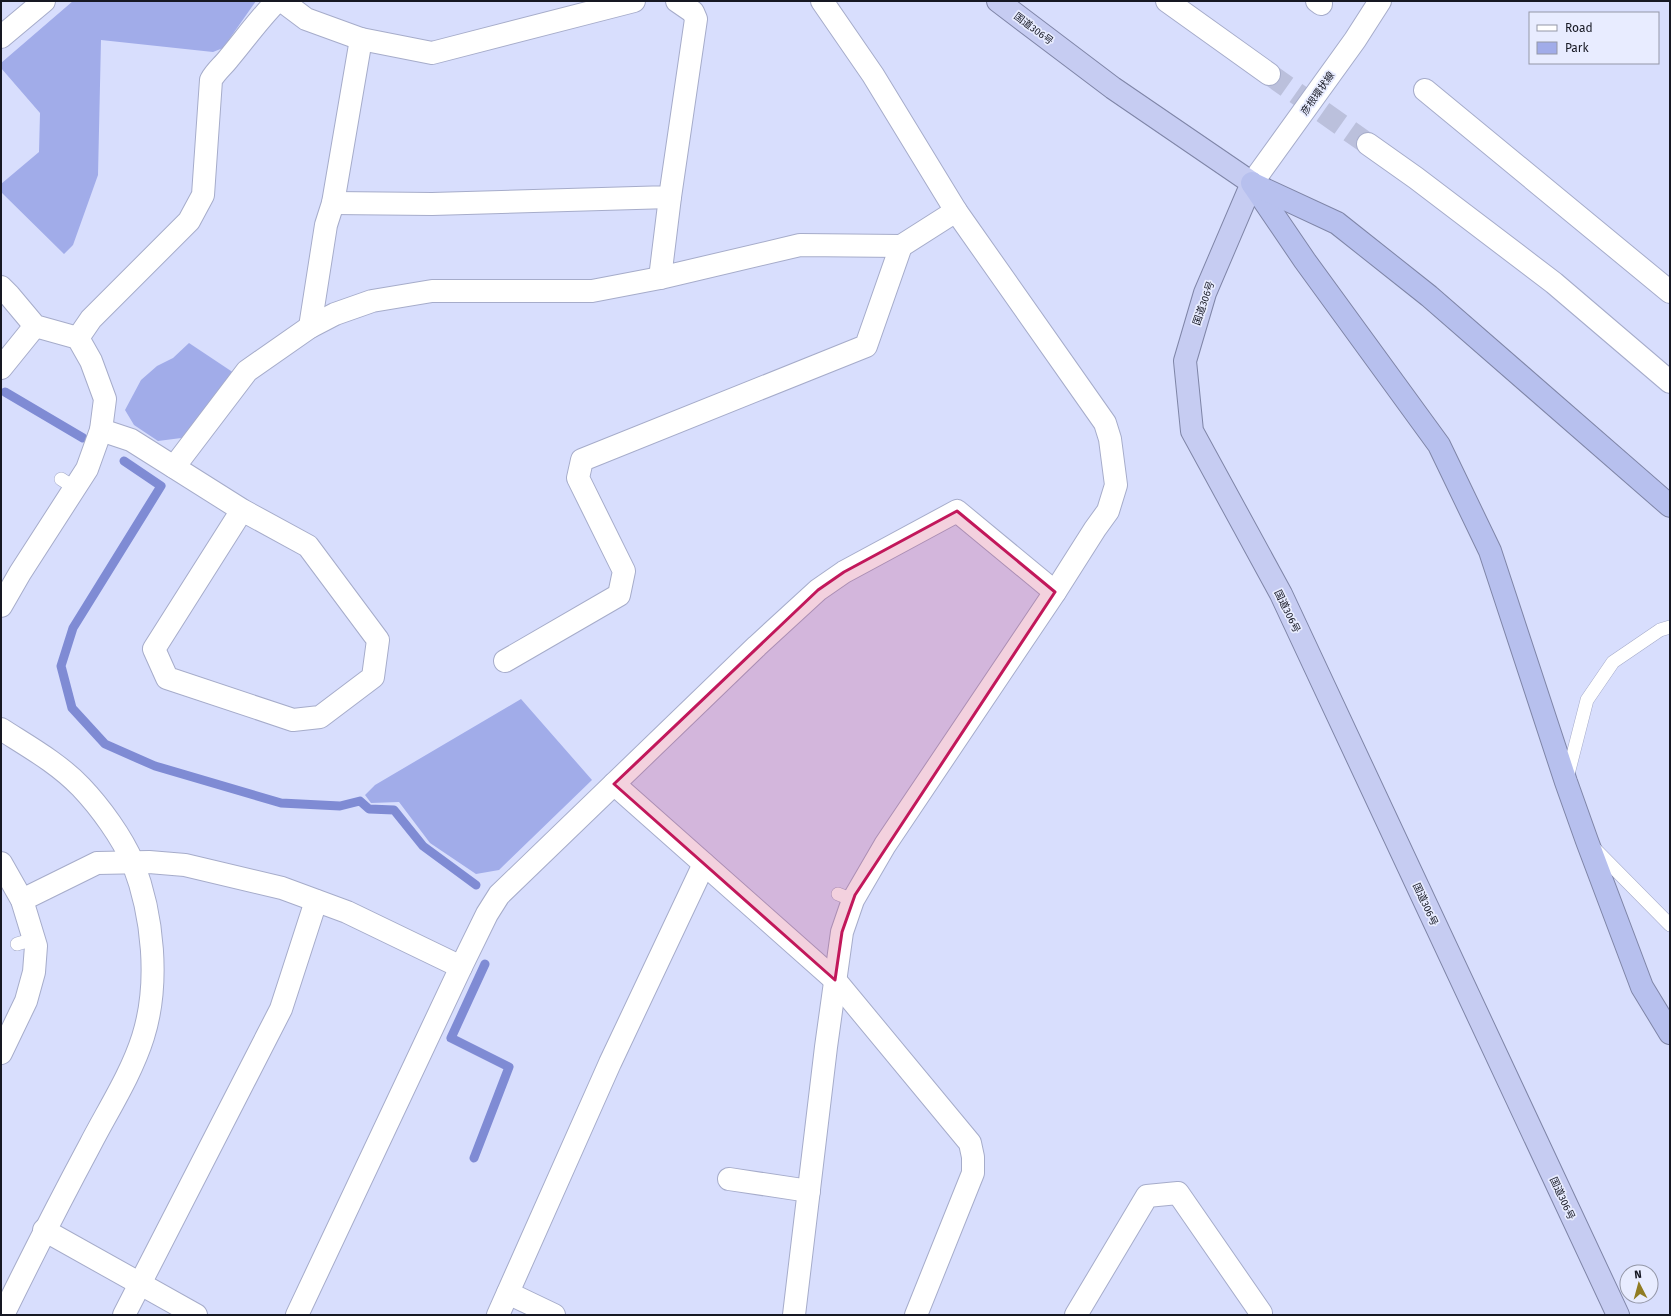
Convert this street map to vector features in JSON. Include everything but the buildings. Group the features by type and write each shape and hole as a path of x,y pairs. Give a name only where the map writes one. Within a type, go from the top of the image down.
{"highway":[{"name":"国道306号","path":"998,1 1113,88 1252,183 1205,293 1185,361 1192,431 1281,594 1618,1315"},
{"path":"1252,183 1337,223 1429,296 1670,506"},
{"path":"1252,183 1305,261 1439,445 1490,551 1566,782 1642,986 1670,1033"}],"street":[{"path":"1,37 44,1"},
{"path":"78,338 91,319 189,221 203,195 211,80 217,70 228,60 256,23 277,1"},
{"path":"282,1 306,19 360,39 432,53 634,1"},
{"path":"660,278 670,197 696,19 693,12 677,1"},
{"path":"794,1315 842,932 845,897 885,845 1055,592 1108,511 1116,484 1110,439 1104,423 956,211 874,75 822,1"},
{"path":"1167,1 1270,74"},
{"name":"彦根環状線","path":"1252,183 1346,52 1380,1"},
{"path":"310,328 326,225 333,203 360,39"},
{"path":"1425,90 1670,292"},
{"path":"1368,144 1416,178 1554,283 1670,382"},
{"path":"333,203 432,204 670,197"},
{"path":"174,467 247,371 310,328 335,314 372,301 432,291 592,291 660,278 800,245 901,246 956,211"},
{"path":"505,661 619,596 624,571 578,478 582,460 866,346 901,246"},
{"path":"1,287 35,326 78,338 91,361 105,399 100,430 87,470 68,484 1,606"},
{"path":"1,368 35,326"},
{"path":"100,430 131,440 242,510 308,546 378,640 372,676 320,717 293,720 167,678 154,649 242,510"},
{"path":"297,1315 461,967 487,914 499,895 751,652 818,590 844,572 957,511 1055,592"},
{"path":"1,729 54,762 80,786 102,810 132,862 148,915 152,947 152,982 149,1008 143,1037 132,1066 44,1230 3,1315"},
{"path":"614,784 835,980 970,1143 974,1157 974,1173 916,1315"},
{"path":"22,900 98,863 149,862 185,865 282,888 347,912 461,967"},
{"path":"1,863 22,900 26,942 36,946 34,972 26,1001 1,1052"},
{"path":"498,1315 610,1063 704,864"},
{"path":"124,1315 281,1009 316,901"},
{"path":"729,1179 809,1191"},
{"path":"1076,1315 1147,1196 1178,1193 1261,1314"},
{"path":"44,1230 196,1315"},
{"path":"508,1293 554,1315"}],"lane":[{"path":"1566,782 1587,700 1613,662 1660,630 1670,628"},
{"path":"1587,841 1670,925"}],"highlighted area":[{"path":"957,511 1055,592 855,895 842,932 835,980 614,784 818,590 844,572"}],"green space":[{"path":"73,1 256,1 223,48 213,52 101,40 98,175 73,245 64,254 1,192 1,184 39,152 40,113 1,68 1,63"},
{"path":"189,343 234,373 189,437 158,441 134,425 125,410 141,380 157,366 173,358"},
{"path":"521,699 592,780 499,870 476,874 430,843 399,802 371,803 365,795 375,785"}],"waterway":[{"path":"5,392 83,438"},
{"path":"124,461 161,486 73,628 61,666 72,708 105,744 155,766 281,803 340,806 360,801 369,809 394,810 423,846 476,885"},
{"path":"474,1158 509,1067 451,1038 485,964"}],"tunnel":[{"path":"1269,74 1368,144"}]}
